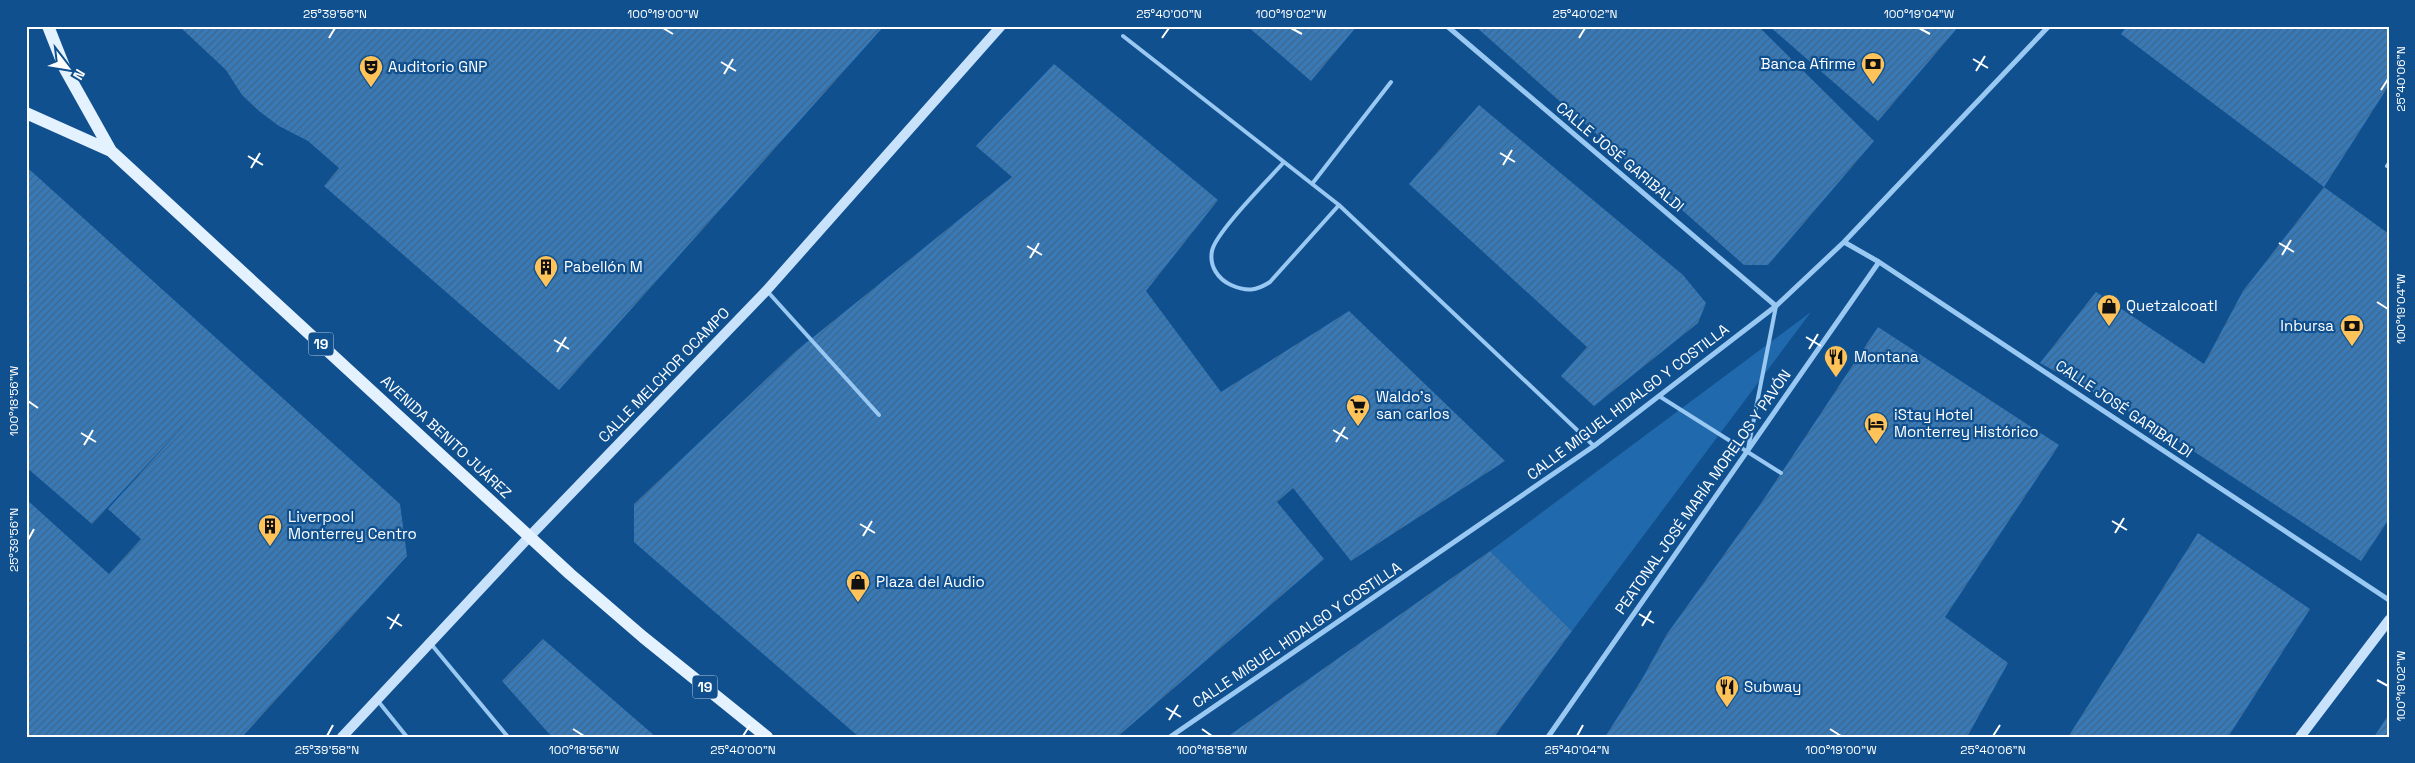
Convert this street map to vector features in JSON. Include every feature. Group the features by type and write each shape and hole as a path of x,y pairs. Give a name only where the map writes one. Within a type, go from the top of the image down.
{"main road":[{"name":"AVENIDA BENITO JUÁREZ","path":"48,26 65,69 111,151 529,536 643,637 766,737"},
{"name":"AVENIDA BENITO JUÁREZ","path":"26,113 111,151"}],"street":[{"name":"CALLE MELCHOR OCAMPO","path":"344,736 376,699 431,644 529,536 766,291 1000,26"},
{"name":"CALLE JOSÉ GARIBALDI","path":"1448,26 1776,306"},
{"name":"CALLE MIGUEL HIDALGO Y COSTILLA","path":"1170,737 1594,446 1776,306 1844,242 2049,26"},
{"name":"CALLE JOSÉ GARIBALDI","path":"1844,242 1879,262 2389,600"},
{"name":"PEATONAL JOSÉ MARÍA MORELOS Y PAVÓN","path":"1548,737 1879,262"},
{"path":"2300,737 2389,620"}],"lane":[{"path":"1123,36 1339,205 1594,446"},
{"path":"1312,184 1391,82"},
{"path":"1284,162 1221,234 1212,249 1211,262 1216,272 1226,282 1248,291 1258,289 1270,282 1339,205"},
{"path":"766,291 879,415"},
{"path":"1747,452 1776,306"},
{"path":"1659,396 1781,474"},
{"path":"431,644 508,737"},
{"path":"376,699 407,737"}],"shaded area":[{"path":"1811,312 1572,631 1490,551"}],"building":[{"name":"Pabellón M","path":"179,26 884,26 559,390 324,186 339,168 308,141 279,126 259,111 242,95 226,70"},
{"path":"1247,26 1357,26 1311,81"},
{"path":"1475,26 1758,26 1874,141 1768,265 1744,265"},
{"name":"Banca Afirme","path":"1769,26 1959,26 1878,121"},
{"path":"2127,26 2389,26 2389,85 2324,187 2121,34"},
{"path":"1054,64 1218,200 1146,291 1221,392 1349,311 1505,461 1351,561 1293,488 1277,502 1324,559 1117,737 859,737 634,542 634,504 796,351 1012,177 976,146"},
{"path":"1479,105 1683,275 1706,303 1698,323 1594,406 1561,376 1587,347 1409,184"},
{"name":"Liverpool Monterrey Centro","path":"30,170 400,504 407,556 242,737 26,737 26,499 109,574 141,539 108,509 195,413 92,524 26,467 26,173"},
{"path":"2324,187 2389,234 2389,519 2361,561 2155,426 2040,363 2096,292 2204,364 2243,291"},
{"path":"1878,327 2059,445 1945,617 2008,663 1967,737 1605,737 1642,679 1667,634 1764,499"},
{"path":"2198,533 2310,609 2228,737 2068,737"},
{"path":"1490,551 1572,631 1494,737 1227,737"},
{"path":"543,639 656,737 552,737 502,681"},
{"path":"2389,714 2389,737 2374,737"}],"place":[{"name":"Banca Afirme","path":"1873,85"},
{"name":"Auditorio GNP","path":"371,88"},
{"name":"Pabellón M","path":"546,288"},
{"name":"Quetzalcoatl","path":"2109,327"},
{"name":"Inbursa","path":"2352,347"},
{"name":"Montana","path":"1836,378"},
{"name":"Waldo's san carlos","path":"1358,427"},
{"name":"iStay Hotel Monterrey Histórico","path":"1876,445"},
{"name":"Liverpool Monterrey Centro","path":"270,547"},
{"name":"Plaza del Audio","path":"858,603"},
{"name":"Subway","path":"1727,708"}]}
